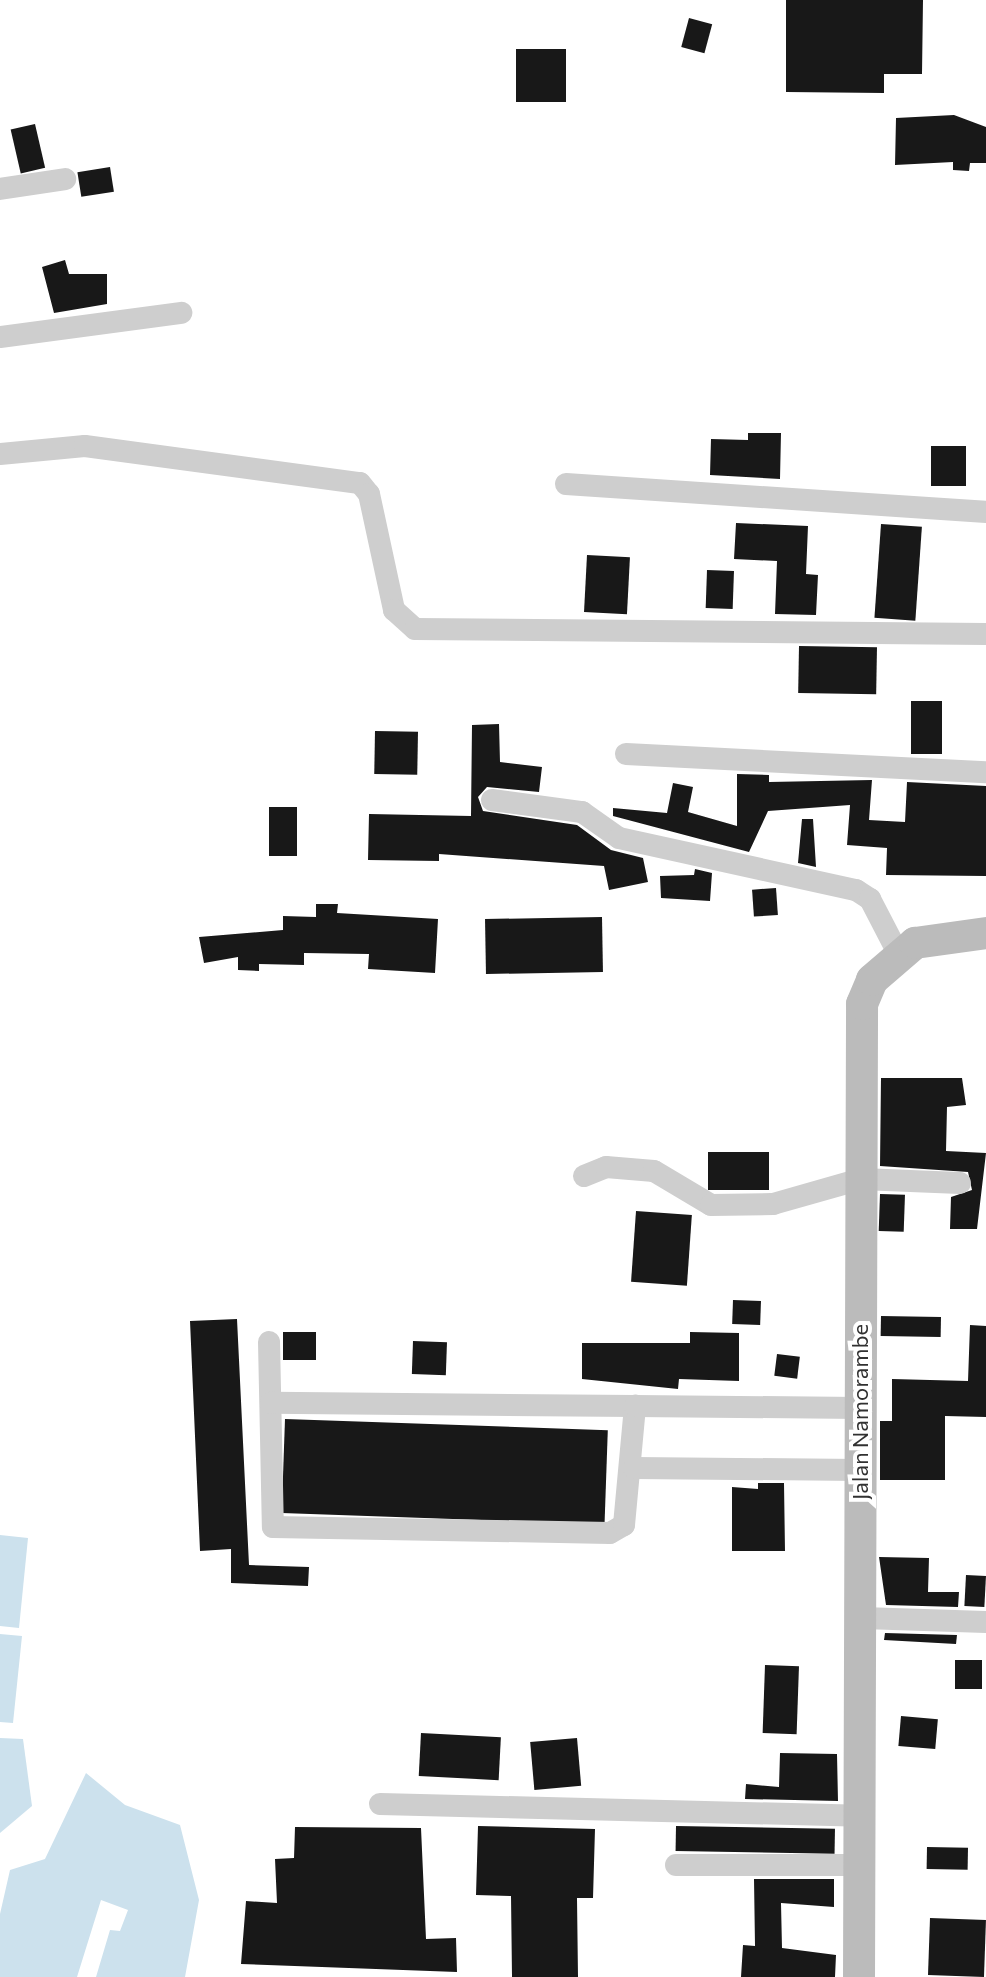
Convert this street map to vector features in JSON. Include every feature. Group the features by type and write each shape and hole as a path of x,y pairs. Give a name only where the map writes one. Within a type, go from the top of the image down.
{"main road":[{"name":"Jalan Namorambe","path":"859,1977 862,1004 872,980 898,953 935,935 986,933"}],"street":[{"path":"0,189 65,179"},
{"path":"0,337 181,313"},
{"path":"0,454 85,446 360,483 369,494 394,610 415,629 986,634"},
{"path":"566,484 986,512"},
{"path":"626,754 986,772"},
{"path":"492,800 582,812 619,838 856,890 870,899 898,953"},
{"path":"584,1176 632,1167 671,1178 711,1205 759,1206 861,1179 960,1183"},
{"path":"269,1342 269,1520 283,1529 619,1532 634,1468 635,1406"},
{"path":"271,1403 860,1408"},
{"path":"634,1468 859,1470"},
{"path":"862,1618 986,1622"},
{"path":"380,1804 860,1816"},
{"path":"676,1865 861,1865"}],"water":[{"path":"0,1535 28,1538 19,1628 0,1626"},
{"path":"0,1634 22,1636 13,1723 0,1722"},
{"path":"0,1738 23,1739 32,1806 0,1833"},
{"path":"86,1773 125,1805 180,1825 199,1900 185,1977 96,1977 110,1930 120,1931 128,1910 101,1900 77,1977 0,1977 0,1914 10,1870 45,1859"}],"building":[{"path":"786,0 923,0 922,74 884,74 884,93 786,92"},
{"path":"689,18 712,24 704,53 681,47"},
{"path":"516,49 566,49 566,102 516,102"},
{"path":"954,115 986,127 986,163 970,163 969,171 953,170 953,162 895,165 896,118"},
{"path":"35,124 45,168 21,173 11,130"},
{"path":"110,167 114,192 81,197 77,172"},
{"path":"65,260 69,274 107,274 107,304 54,313 42,267"},
{"path":"748,433 781,433 780,479 710,475 711,439 748,440"},
{"path":"931,446 966,446 966,486 931,486"},
{"path":"736,523 808,526 806,574 818,575 816,615 775,614 777,561 734,559"},
{"path":"881,524 922,527 915,621 874,618"},
{"path":"587,555 630,557 627,614 584,612"},
{"path":"707,570 734,571 733,609 706,608"},
{"path":"799,646 877,647 876,694 798,693"},
{"path":"911,701 942,701 942,754 911,754"},
{"path":"499,724 500,762 542,767 539,792 487,787 478,797 483,811 577,825 611,850 643,858 648,882 609,890 604,866 439,854 439,861 368,860 369,814 471,816 472,725"},
{"path":"375,731 418,732 417,775 374,774"},
{"path":"737,774 769,775 769,782 872,780 869,820 905,822 907,782 986,786 986,876 886,875 887,848 847,845 850,805 768,811 749,852 613,816 613,808 667,813 673,783 693,787 688,812 737,826"},
{"path":"269,807 297,807 297,856 269,856"},
{"path":"802,819 813,819 816,867 798,863"},
{"path":"695,869 712,873 710,901 661,898 660,876 694,875"},
{"path":"776,888 778,915 754,917 752,890"},
{"path":"316,904 338,904 337,913 438,919 435,973 368,969 369,954 304,953 304,965 259,964 259,971 238,970 238,957 204,963 199,937 283,930 283,916 316,917"},
{"path":"602,917 603,972 486,974 485,919"},
{"path":"881,1078 962,1078 966,1105 947,1107 946,1151 986,1153 977,1229 950,1229 951,1197 972,1190 968,1172 880,1166"},
{"path":"708,1152 769,1152 769,1190 708,1190"},
{"path":"880,1194 905,1195 904,1232 879,1231"},
{"path":"636,1211 692,1215 687,1286 631,1282"},
{"path":"733,1300 761,1301 760,1325 732,1324"},
{"path":"881,1316 941,1317 941,1337 881,1336"},
{"path":"237,1319 249,1565 309,1567 308,1586 231,1583 231,1549 200,1551 190,1321"},
{"path":"970,1325 986,1326 986,1417 945,1416 945,1480 880,1480 880,1421 892,1421 892,1379 968,1381"},
{"path":"283,1332 316,1332 316,1360 283,1360"},
{"path":"690,1332 739,1333 739,1381 679,1379 678,1389 582,1379 582,1343 690,1343"},
{"path":"413,1341 447,1342 446,1375 412,1374"},
{"path":"777,1354 800,1357 797,1379 774,1376"},
{"path":"285,1419 608,1430 605,1524 282,1513"},
{"path":"758,1483 784,1483 785,1551 732,1551 732,1487 758,1489"},
{"path":"879,1557 929,1558 928,1592 959,1592 958,1607 886,1605"},
{"path":"966,1575 986,1576 984,1607 964,1606"},
{"path":"885,1633 957,1635 956,1644 884,1640"},
{"path":"955,1660 982,1660 982,1689 955,1689"},
{"path":"765,1665 799,1666 797,1734 763,1733"},
{"path":"901,1716 938,1719 935,1749 898,1746"},
{"path":"421,1733 501,1737 499,1780 419,1776"},
{"path":"577,1738 581,1786 534,1790 530,1742"},
{"path":"780,1753 837,1754 838,1801 745,1799 746,1784 779,1787"},
{"path":"478,1826 595,1829 593,1898 577,1898 578,1977 512,1977 511,1896 476,1895"},
{"path":"676,1826 835,1829 835,1854 676,1851"},
{"path":"295,1827 421,1828 426,1939 456,1938 457,1972 241,1964 246,1901 277,1903 275,1859 294,1858"},
{"path":"927,1847 968,1848 968,1870 927,1869"},
{"path":"754,1879 834,1879 834,1907 781,1903 782,1948 836,1955 835,1977 741,1977 743,1945 755,1946"},
{"path":"930,1918 986,1920 984,1977 928,1975"}]}
